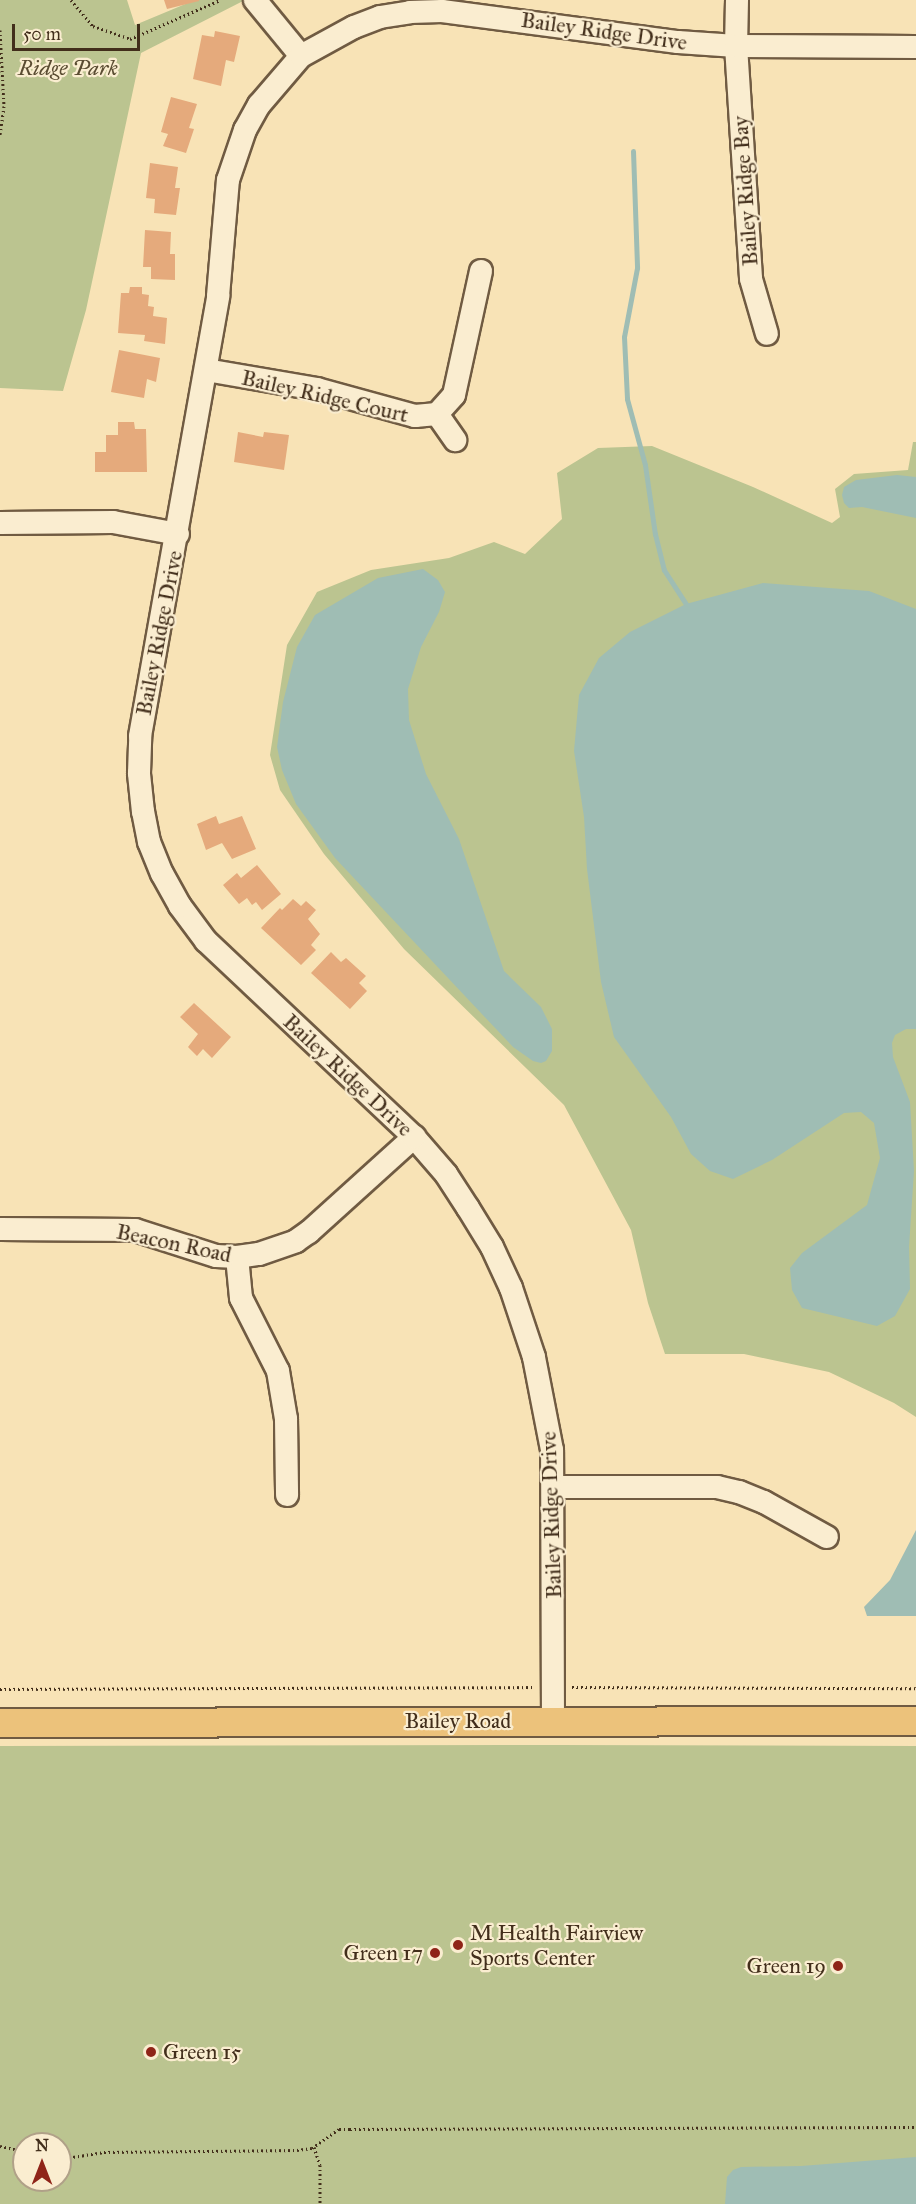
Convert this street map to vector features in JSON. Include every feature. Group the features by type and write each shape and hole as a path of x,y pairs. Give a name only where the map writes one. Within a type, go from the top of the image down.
{"main road":[{"name":"Bailey Road","path":"0,1723 916,1721"}],"street":[{"path":"255,0 302,56"},
{"name":"Bailey Ridge Bay","path":"736,0 736,46 751,279 767,333"},
{"name":"Bailey Ridge Drive","path":"554,1720 552,1450 545,1402 534,1358 511,1288 492,1247 446,1174 414,1137 206,941 180,906 162,874 149,843 139,773 140,736 155,642 178,534 219,296 224,209 236,155 245,130 259,105 302,56 354,27 380,17 410,12 493,8 678,42 736,46 916,47"},
{"name":"Bailey Ridge Court","path":"206,370 317,389 409,415 425,417 437,414 454,395 481,271"},
{"path":"437,414 455,440"},
{"path":"0,523 121,523 178,534"},
{"name":"Beacon Road","path":"0,1229 135,1230 216,1256 237,1257 259,1254 296,1241 414,1137"},
{"path":"237,1257 241,1298 268,1350 281,1388 286,1419 286,1495"},
{"path":"553,1487 717,1487 739,1491 764,1502 827,1537"}],"path":[{"path":"70,0 93,26 130,39 220,0"},
{"path":"0,30 4,106 0,136"},
{"path":"0,1689 531,1687"},
{"path":"584,1687 916,1688"},
{"path":"72,2157 104,2152 297,2150 314,2147 339,2129 916,2127"},
{"path":"314,2147 320,2165 320,2204"}],"green space":[{"name":"Ridge Park","path":"0,0 127,0 135,25 195,0 245,0 141,53 86,310 63,391 0,388"},
{"path":"913,442 916,442 916,1417 894,1403 829,1372 744,1354 665,1354 648,1303 631,1230 564,1105 404,949 324,854 280,790 270,755 287,645 317,592 371,570 449,558 494,542 525,554 562,519 557,473 598,448 652,446 753,487 832,523 840,517 835,489 854,474 908,470"},
{"name":"M Health Fairview Sports Center","path":"0,1746 916,1746 916,2204 0,2204"}],"water":[{"path":"897,475 916,477 916,518 862,507 849,508 844,503 842,495 844,487 856,480"},
{"path":"423,569 438,580 445,592 439,612 421,647 408,689 409,720 426,774 459,839 504,971 541,1007 552,1029 552,1051 546,1061 541,1063 533,1061 513,1047 335,858 296,804 282,770 277,747 283,702 297,647 315,615 378,578"},
{"path":"763,583 869,591 916,609 916,1029 906,1029 895,1035 892,1043 893,1057 910,1102 914,1171 909,1247 910,1289 895,1316 877,1326 802,1308 792,1290 790,1268 802,1253 867,1205 880,1158 874,1123 861,1112 844,1113 772,1160 733,1179 710,1171 691,1154 671,1117 614,1037 601,982 587,869 584,817 574,751 579,695 599,658 630,632 686,604"},
{"path":"916,1530 916,1616 867,1616 864,1607 890,1580"},
{"path":"916,2157 916,2204 725,2204 727,2177 733,2170 741,2167 801,2166"}],"building":[{"path":"164,0 199,0 199,1 167,9"},
{"path":"215,31 240,36 234,62 226,60 221,86 193,79 202,35 214,37"},
{"path":"171,97 197,104 189,128 194,129 186,153 163,146 168,134 161,132"},
{"path":"150,163 178,167 175,188 180,188 176,215 154,213 155,199 146,198"},
{"path":"145,230 171,232 170,254 175,254 175,280 151,279 151,267 143,267"},
{"path":"130,287 142,287 142,294 149,295 148,306 154,307 153,316 167,318 165,344 144,341 145,335 118,333 121,293 129,293"},
{"path":"119,350 160,358 156,382 147,379 144,398 111,392"},
{"path":"118,422 134,422 135,429 146,429 147,472 95,472 95,452 106,452 106,435 118,435"},
{"path":"238,432 263,437 264,432 289,435 284,470 234,462"},
{"path":"216,816 219,824 242,816 256,849 232,859 222,843 206,850 197,824"},
{"path":"257,865 281,894 262,910 256,902 252,905 247,898 239,904 223,885 237,873 241,878"},
{"path":"293,899 301,906 306,901 316,910 308,919 320,934 311,945 316,950 301,965 261,928 280,908 282,910"},
{"path":"331,952 341,962 346,958 366,976 359,983 367,991 350,1009 311,973"},
{"path":"194,1003 231,1037 212,1058 203,1049 197,1056 188,1047 198,1034 180,1017"}],"waterway":[{"path":"633,151 637,268 624,337 627,399 645,465 655,534 664,570 686,604"}],"place":[{"name":"M Health Fairview Sports Center","path":"458,1945"},
{"name":"Green 17","path":"435,1953"},
{"name":"Green 19","path":"838,1966"},
{"name":"Green 15","path":"151,2052"}]}
